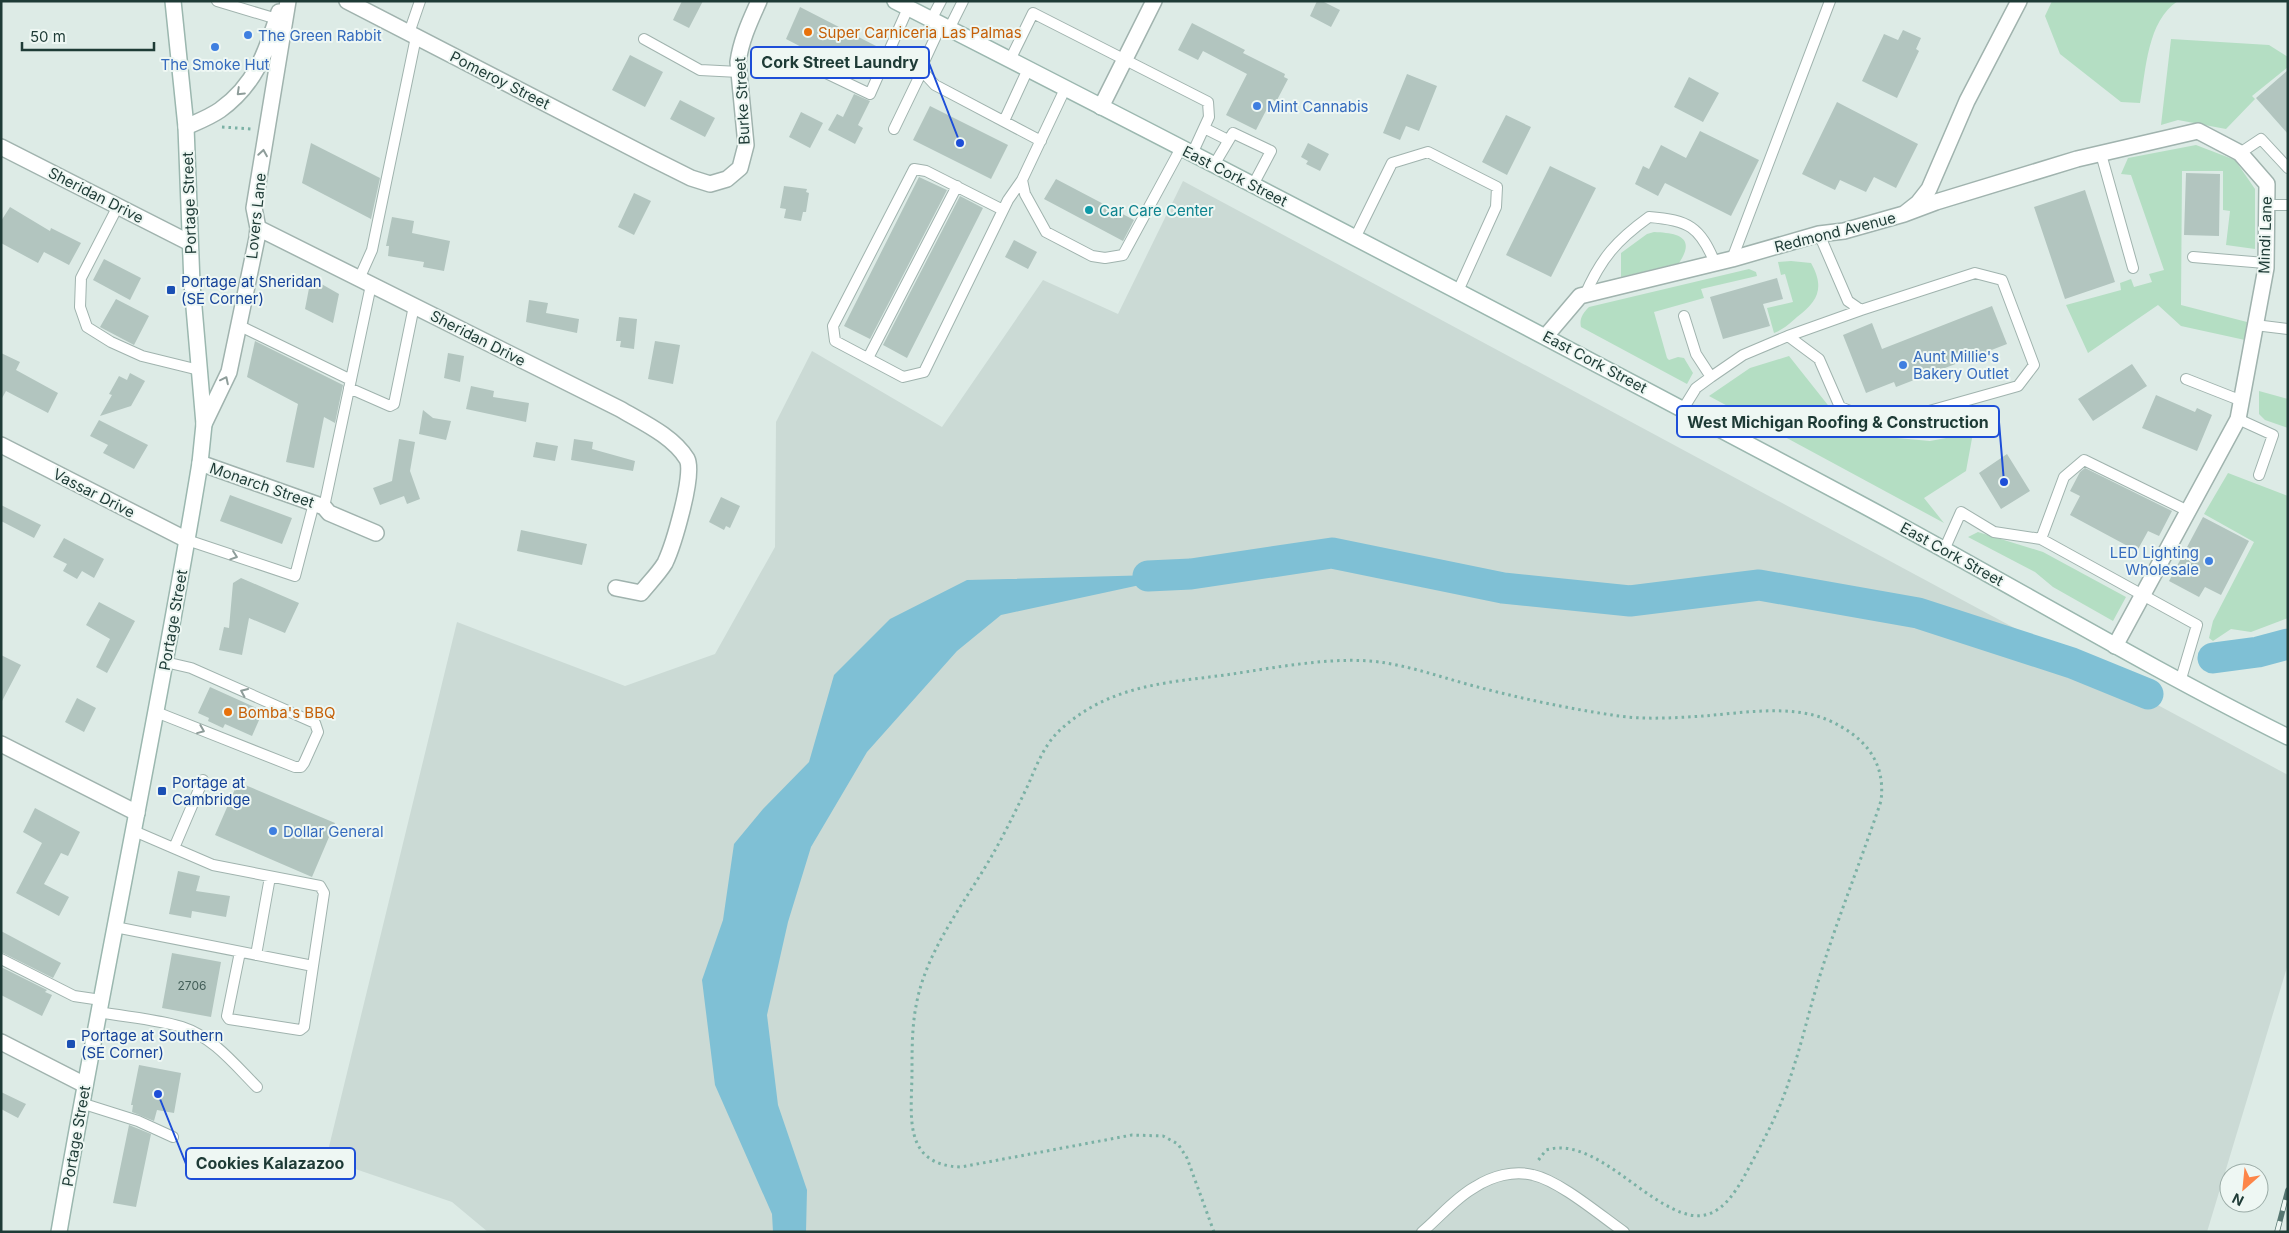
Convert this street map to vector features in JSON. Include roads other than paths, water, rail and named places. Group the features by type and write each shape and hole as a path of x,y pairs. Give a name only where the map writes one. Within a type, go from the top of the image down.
{"street":[{"name":"Portage Street","path":"59,1232 84,1085 134,831 187,540 200,463 204,424 190,243 186,127 173,1"},
{"path":"186,127 219,110 249,83 263,58 283,1"},
{"name":"Lovers Lane","path":"204,424 229,372 258,228 254,208 288,1"},
{"name":"Pomeroy Street","path":"346,1 653,159"},
{"name":"Burke Street","path":"653,159 691,178 710,184 726,179 740,168 746,146 739,72 740,50 747,27 759,1"},
{"path":"1101,107 1154,1"},
{"name":"Redmond Avenue","path":"1546,336 1580,296 1732,259 1819,234 1844,231 1904,214 1918,203 1929,189 1967,101 2019,1"},
{"name":"East Cork Street","path":"901,5 1546,336 1944,550 2180,682 2288,736"},
{"name":"Mindi Lane","path":"1904,214 1936,202 2101,154 2198,132 2240,153 2266,184 2266,263 2238,419 2115,646"},
{"name":"Sheridan Drive","path":"1,147 190,243"},
{"name":"Sheridan Drive","path":"258,228 620,410 656,430 680,449 688,461 689,477 674,537 664,564 641,593 616,588"},
{"name":"Vassar Drive","path":"1,445 187,540"},
{"name":"Monarch Street","path":"200,463 319,505 329,513 376,533"},
{"path":"1,744 137,813"},
{"path":"1,1042 84,1085"}],"lane":[{"path":"217,1 240,4 277,20"},
{"path":"187,540 295,576 319,505 350,384 365,282 420,1"},
{"path":"940,1 940,25"},
{"path":"894,129 922,71 922,66 940,25 963,1"},
{"path":"1732,259 1830,1"},
{"path":"826,74 870,94 901,5"},
{"path":"1010,60 1033,13 1208,102 1209,118 1204,128 1187,151 1123,254 1105,258 1092,256 1046,232 1026,194 1022,180"},
{"path":"644,39 700,70 739,72"},
{"path":"1004,121 1028,69"},
{"path":"922,71 935,85 1041,140"},
{"path":"1003,210 957,186 914,169 833,326 835,341 903,377 924,372 1003,210 1022,180 1065,89"},
{"path":"1204,128 1228,140"},
{"path":"1214,165 1233,133 1271,150 1253,185"},
{"path":"2240,153 2261,139 2288,168"},
{"path":"1354,238 1392,163 1428,152 1497,187 1496,207 1458,291"},
{"path":"2101,154 2133,268"},
{"path":"868,358 957,186"},
{"path":"2266,205 2288,205"},
{"path":"118,206 82,278 80,307 87,327 111,342 142,356 199,370"},
{"path":"1585,295 1596,270 1615,245 1649,217 1669,218 1695,228 1705,240 1715,263"},
{"path":"1819,234 1848,301 1861,310"},
{"path":"2193,257 2266,263"},
{"path":"1683,409 1696,388 1743,355 1788,336 1861,310 1976,274 2002,280 2034,365 2018,386 1883,424 1840,407 1819,358 1788,336"},
{"path":"238,325 390,406 394,404 414,306"},
{"path":"1684,316 1696,354 1711,378"},
{"path":"2255,325 2288,329"},
{"path":"2186,378 2242,401"},
{"path":"2238,419 2273,434 2259,475"},
{"path":"2041,539 2064,477 2084,460 2188,511"},
{"path":"1944,550 1961,512 1994,532 2041,539 2143,594 2197,625 2180,682"},
{"path":"156,712 295,767 301,767 304,764 318,732 315,723 190,668 165,662"},
{"path":"174,848 203,780"},
{"path":"134,831 213,865 320,886 324,893 304,1027 300,1030 229,1019 227,1016 240,952"},
{"path":"256,955 270,876"},
{"path":"115,927 313,966"},
{"path":"1,959 74,996 100,1006 183,1027 204,1038 222,1051 256,1087"},
{"path":"81,1103 138,1121 173,1137"},
{"path":"1422,1232 1462,1196 1475,1187 1506,1175 1533,1175 1567,1193 1624,1232"}],"water":[{"path":"1191,574 1001,615 957,651 867,752 811,847 788,922 767,1015 778,1105 807,1190 806,1232 773,1232 772,1214 715,1085 702,980 723,920 734,844 763,809 809,762 834,675 890,619 967,580"}],"waterway":[{"path":"1148,576 1191,574 1332,553 1503,588 1630,601 1759,585 1918,613 2072,663 2148,694"},
{"path":"2213,658 2258,652 2288,644"}],"railway":[{"path":"2277,1232 2288,1190"}],"place":[{"name":"Super Carniceria Las Palmas","path":"808,32"},
{"name":"The Green Rabbit","path":"248,35"},
{"name":"The Smoke Hut","path":"215,47"},
{"name":"Mint Cannabis","path":"1257,106"},
{"name":"Cork Street Laundry","path":"960,143"},
{"name":"Car Care Center","path":"1089,210"},
{"name":"Portage at Sheridan (SE Corner)","path":"171,290"},
{"name":"Aunt Millie's Bakery Outlet","path":"1903,365"},
{"name":"West Michigan Roofing & Construction","path":"2004,482"},
{"name":"LED Lighting Wholesale","path":"2209,561"},
{"name":"Bomba's BBQ","path":"228,712"},
{"name":"Portage at Cambridge","path":"162,791"},
{"name":"Dollar General","path":"273,831"},
{"name":"Portage at Southern (SE Corner)","path":"71,1044"},
{"name":"Cookies Kalazazoo","path":"158,1094"}]}
